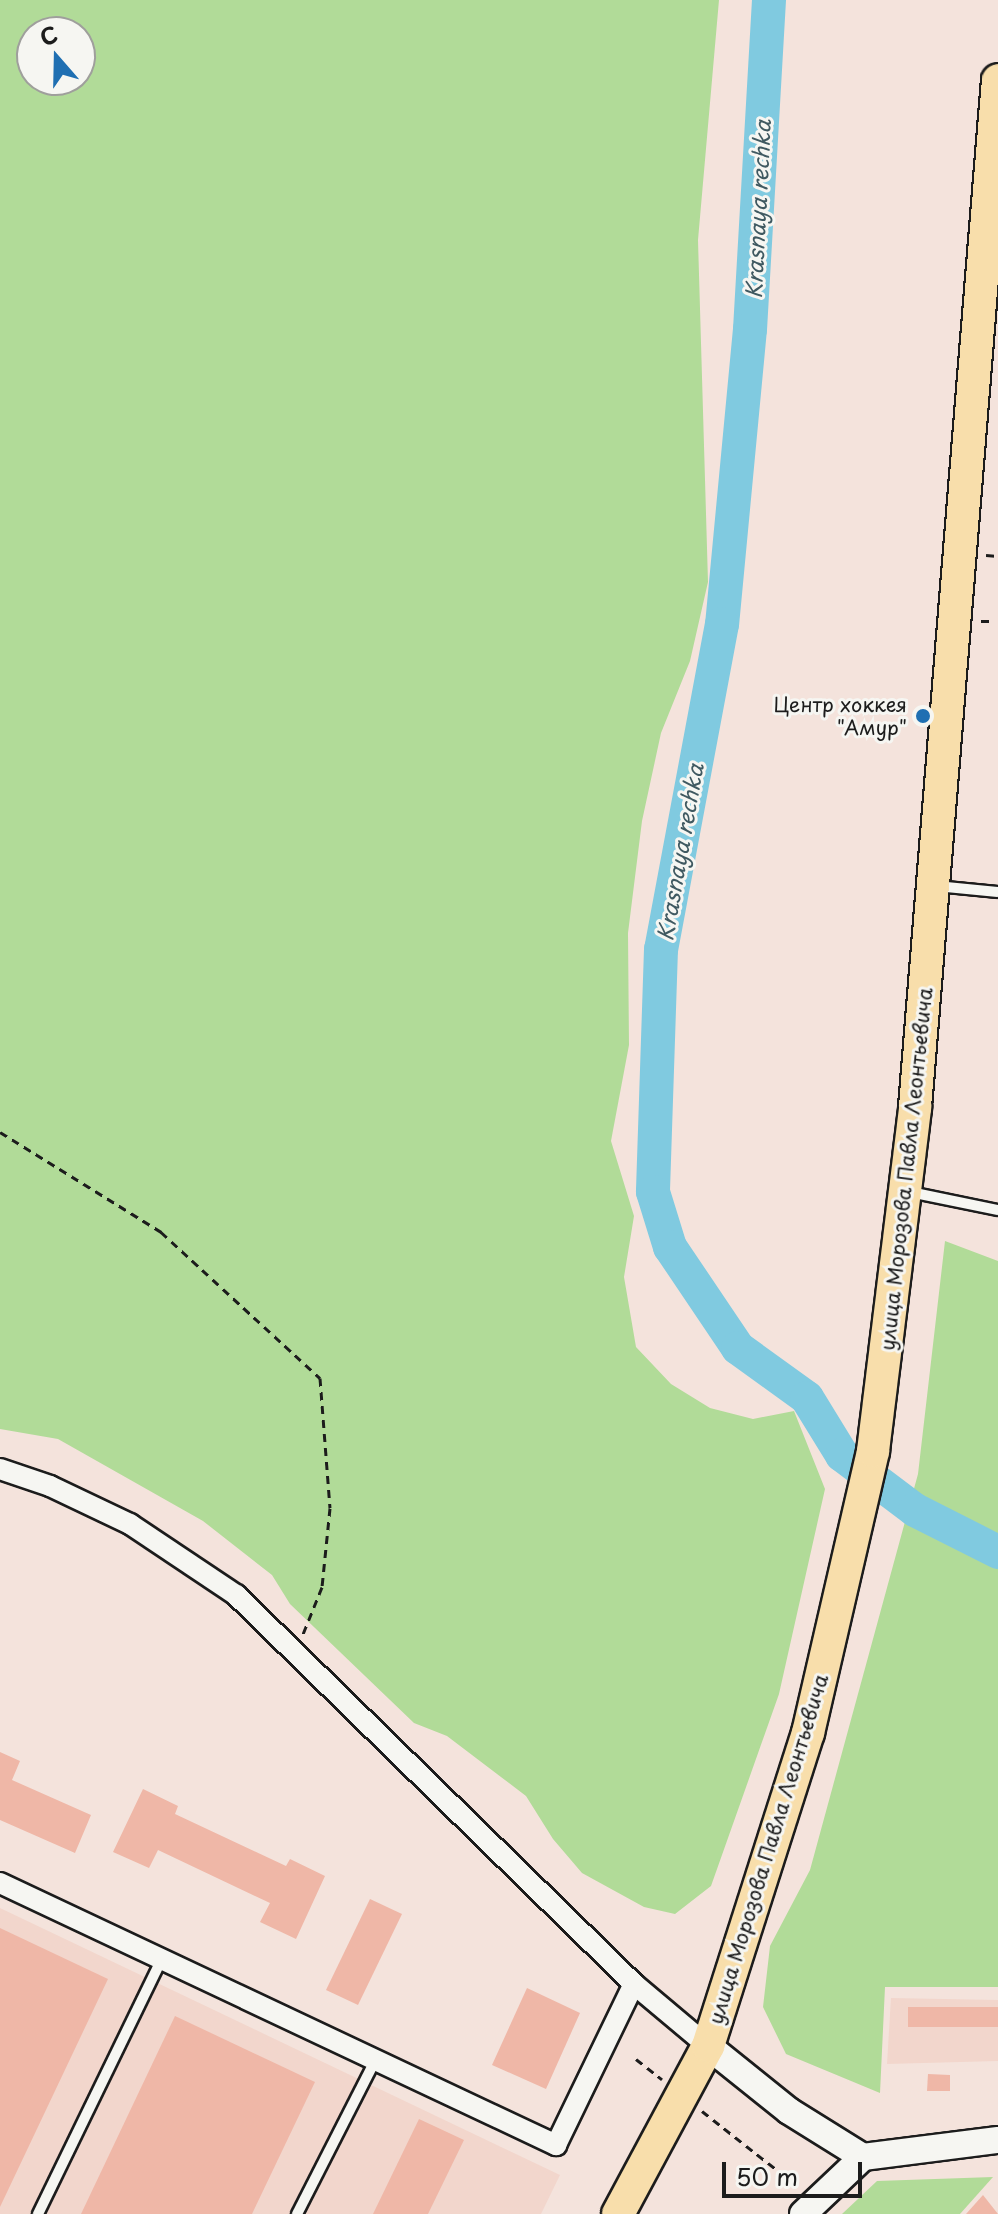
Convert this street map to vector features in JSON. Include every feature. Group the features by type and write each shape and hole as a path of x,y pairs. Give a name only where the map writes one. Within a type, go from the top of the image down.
{"main road":[{"name":"улица Морозова Павла Леонтьевича","path":"618,2214 708,2046 808,1733 873,1451 895,1297 934,885 995,161 998,80"}],"street":[{"path":"0,1469 130,1524 236,1595 634,1984 789,2111 863,2157"},
{"path":"0,1883 556,2145 634,1984"},
{"path":"810,2208 863,2157 998,2140"}],"lane":[{"path":"934,885 998,892"},
{"path":"906,1191 998,1210"},
{"path":"38,2214 162,1959"},
{"path":"297,2214 375,2061"}],"path":[{"path":"0,1132 161,1232 320,1378 330,1508 322,1587 295,1653"},
{"path":"636,2059 682,2095 810,2208"}],"shaded area":[{"path":"0,1908 560,2175 541,2214 0,2214"},
{"path":"891,1998 998,2000 998,2061 887,2064"}],"green space":[{"path":"0,0 719,0 698,240 708,582 690,661 661,733 642,821 628,933 629,1045 611,1141 634,1216 624,1277 636,1347 671,1384 710,1408 753,1419 794,1411 825,1489 779,1694 711,1886 675,1914 644,1907 582,1873 553,1839 526,1796 447,1736 414,1723 290,1604 272,1575 203,1521 58,1439 0,1429"},
{"path":"945,1241 998,1261 998,1987 885,1987 880,2093 786,2054 763,2007 770,1946 810,1870 918,1474"},
{"path":"993,2177 960,2214 842,2214 877,2181"}],"building":[{"path":"0,1752 20,1761 12,1780 91,1815 75,1853 0,1820"},
{"path":"143,1789 178,1806 175,1814 286,1866 290,1859 325,1876 296,1939 260,1922 270,1903 158,1850 149,1868 113,1852"},
{"path":"370,1899 402,1914 358,2005 326,1990"},
{"path":"0,1928 108,1979 0,2207"},
{"path":"527,1988 580,2013 546,2089 492,2065"},
{"path":"908,2007 998,2007 998,2027 908,2027"},
{"path":"175,2016 315,2082 252,2214 81,2214"},
{"path":"928,2074 950,2075 950,2091 927,2091"},
{"path":"419,2119 464,2140 428,2214 373,2214"},
{"path":"983,2195 998,2214 966,2214"}],"waterway":[{"name":"Krasnaya rechka","path":"769,0 750,329 722,624 661,949 653,1192 670,1247 738,1348 807,1398 842,1455 915,1510 998,1552"}],"place":[{"name":"Центр хоккея \"Амур\"","path":"923,716"}]}
